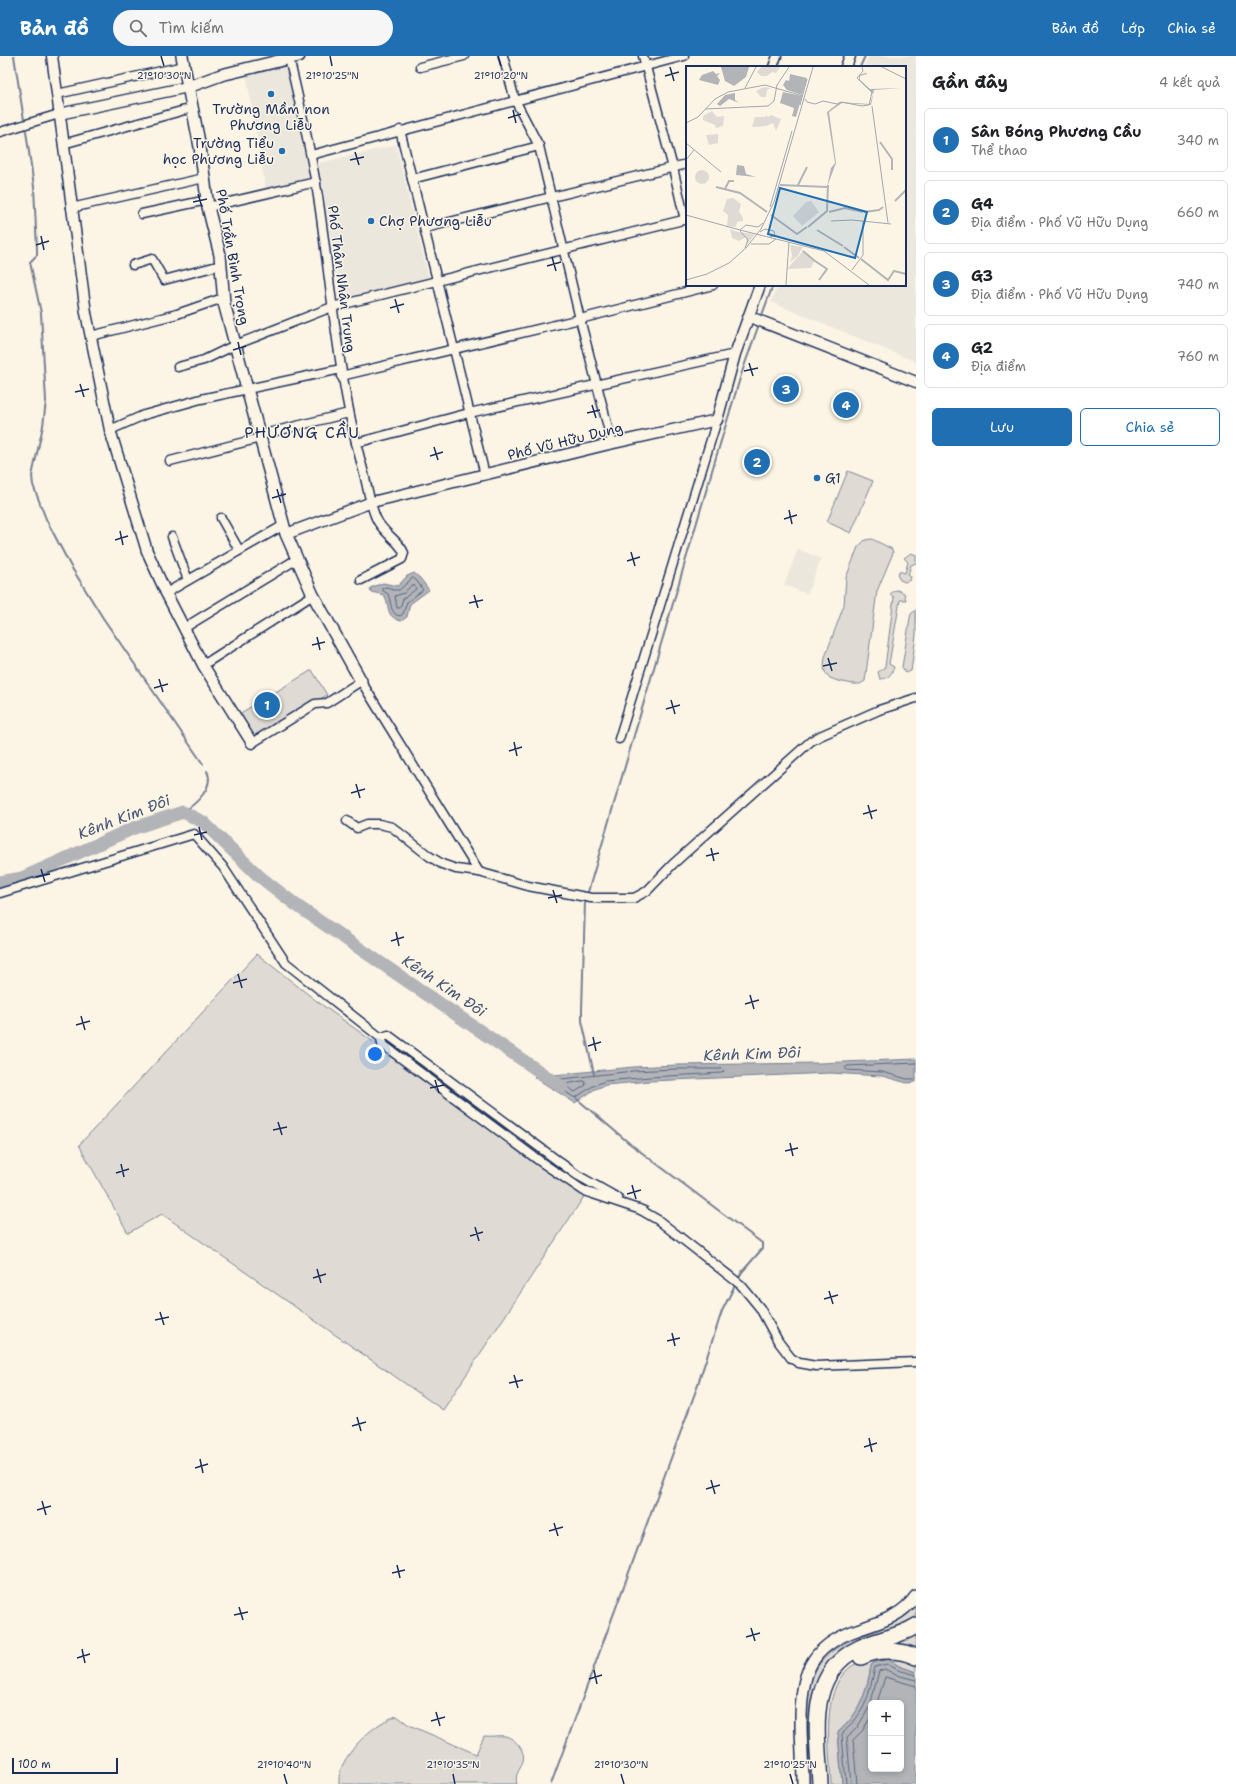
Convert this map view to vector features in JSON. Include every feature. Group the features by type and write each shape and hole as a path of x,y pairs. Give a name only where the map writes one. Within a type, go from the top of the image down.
{"highway":[{"path":"820,1784 818,1709 821,1690 826,1679 838,1662 850,1652 916,1626"},
{"path":"827,1784 825,1705 829,1691 836,1678 847,1666 863,1656 870,1654 884,1651 900,1652 916,1657"}],"main road":[{"path":"188,87 221,75 294,57"},
{"name":"Phố Trần Bình Trọng","path":"183,61 204,178 207,204 220,255 223,298 285,529 312,595 361,681"},
{"path":"803,1784 801,1698 805,1675 815,1658 826,1646 840,1637 883,1622 897,1614 910,1604 916,1596"}],"street":[{"path":"52,56 86,313 110,430 146,551 203,665 252,743 315,704 327,703 361,681 479,872"},
{"path":"420,67 464,56"},
{"path":"503,56 515,100 539,146 580,319 612,443"},
{"path":"178,367 204,360 235,345 332,307 686,219 643,56"},
{"path":"311,155 400,130 684,56"},
{"path":"773,66 777,56"},
{"path":"846,66 850,56"},
{"name":"Phố Thân Nhân Trung","path":"294,57 316,182 341,372 349,413 378,523 386,534 402,549 404,555 402,559 361,580"},
{"path":"57,94 183,61"},
{"path":"0,132 59,114 188,87"},
{"path":"63,144 192,108"},
{"path":"400,130 485,475"},
{"path":"412,179 539,146"},
{"path":"425,228 686,164"},
{"path":"71,208 204,178"},
{"path":"142,214 207,204 316,182"},
{"path":"133,265 152,259 164,280 221,265"},
{"path":"110,430 144,415 199,400 247,389 454,349 709,286"},
{"path":"619,740 718,420 736,354 760,286"},
{"path":"91,336 177,314 223,298"},
{"path":"750,317 916,382"},
{"path":"356,443 469,413 736,354"},
{"path":"170,461 349,413"},
{"name":"Phố Vũ Hữu Dụng","path":"285,529 372,502 612,443 718,420"},
{"path":"221,518 238,550"},
{"path":"166,593 238,550 285,529"},
{"path":"172,537 188,580"},
{"path":"184,628 297,559"},
{"path":"203,665 312,595"},
{"path":"347,821 357,828 367,824 384,824 392,827 429,856 442,864 456,869 479,872 528,886 591,898 634,898 647,891 673,864 811,741 832,730 879,710 916,698"},
{"path":"0,893 194,834 223,867 286,963 381,1038 382,1044 541,1162 584,1191 644,1211 658,1220 741,1285 760,1308 778,1341 791,1358 799,1363 816,1366 916,1362"}],"shaded area":[{"path":"869,56 916,56 916,362 771,302 778,286 906,286 906,66 864,66"},
{"name":"Trường Tiểu học Phương Liễu","path":"286,66 310,181 266,191 246,74"},
{"name":"Chợ Phương Liễu","path":"396,145 429,279 341,300 319,163"},
{"path":"848,471 873,481 851,533 827,522"},
{"path":"872,539 892,549 893,553 877,591 865,681 860,684 853,684 830,678 825,672 825,657 844,605 846,578 858,547 865,540"},
{"path":"798,549 821,559 807,594 784,585"},
{"path":"911,553 916,555 916,563 911,565 908,575 911,577 910,580 905,582 900,580 898,576 899,571 905,573 908,562 904,558"},
{"path":"897,590 904,593 906,600 900,600 889,664 894,667 889,676 880,679 878,672 885,667 894,597 890,595 893,591"},
{"path":"916,610 916,635 911,671 906,673 902,667 910,618 911,614"},
{"path":"312,670 327,695 249,741 234,717"},
{"path":"257,954 314,999 585,1195 443,1410 162,1214 128,1233 79,1145"},
{"path":"916,1605 916,1621 826,1670 815,1784 808,1784 807,1701 810,1684 815,1671 831,1652 841,1645 895,1622 909,1613"},
{"path":"916,1630 916,1652 889,1642"},
{"path":"874,1657 916,1661 916,1672 899,1666 888,1659 873,1663 864,1694 857,1710 846,1725 838,1732 842,1784 831,1784 829,1718 831,1700 836,1685 845,1672 857,1663"},
{"path":"397,1716 409,1725 476,1754 484,1736 509,1737 516,1742 523,1753 523,1761 516,1777 517,1784 339,1784 340,1771 349,1754 371,1730"}],"water":[{"path":"414,573 429,590 410,604 407,617 401,621 392,617 390,614 384,595 371,592 370,588 383,583 398,586 407,576"},
{"name":"Kênh Kim Đôi","path":"916,1059 916,1082 907,1083 882,1076 830,1073 650,1081 606,1085 595,1089 575,1103 534,1077 633,1067 820,1063"},
{"path":"888,1659 899,1666 916,1672 916,1784 842,1784 838,1732 857,1711 867,1685 873,1663"}],"waterway":[{"path":"14,56 24,120"},
{"path":"860,66 865,56"},
{"path":"26,131 34,187 37,250 37,255 30,262 41,313 46,401 43,426 32,476 33,485 46,519 70,565 103,618 203,764"},
{"path":"762,315 773,286"},
{"path":"588,892 714,464 741,375 758,327"},
{"path":"183,812 198,800 206,789 209,777 207,771"},
{"name":"Kênh Kim Đôi","path":"0,882 22,878 134,828 183,812 203,822 259,876 296,905 562,1087"},
{"path":"585,902 582,1021 594,1074"},
{"path":"577,1099 629,1143 762,1243 762,1249 742,1272 738,1279"},
{"path":"551,1784 695,1393 722,1311 736,1283"}],"place":[{"name":"Trường Mầm non Phương Liễu","path":"271,94"},
{"name":"Trường Tiểu học Phương Liễu","path":"282,151"},
{"name":"Chợ Phương Liễu","path":"371,221"},
{"name":"G3","path":"786,389"},
{"name":"G2","path":"846,405"},
{"name":"G4","path":"757,462"},
{"name":"G1","path":"817,478"},
{"name":"Sân Bóng Phương Cầu","path":"267,705"}],"district":[{"name":"PHƯƠNG CẦU","path":"302,432"}]}
